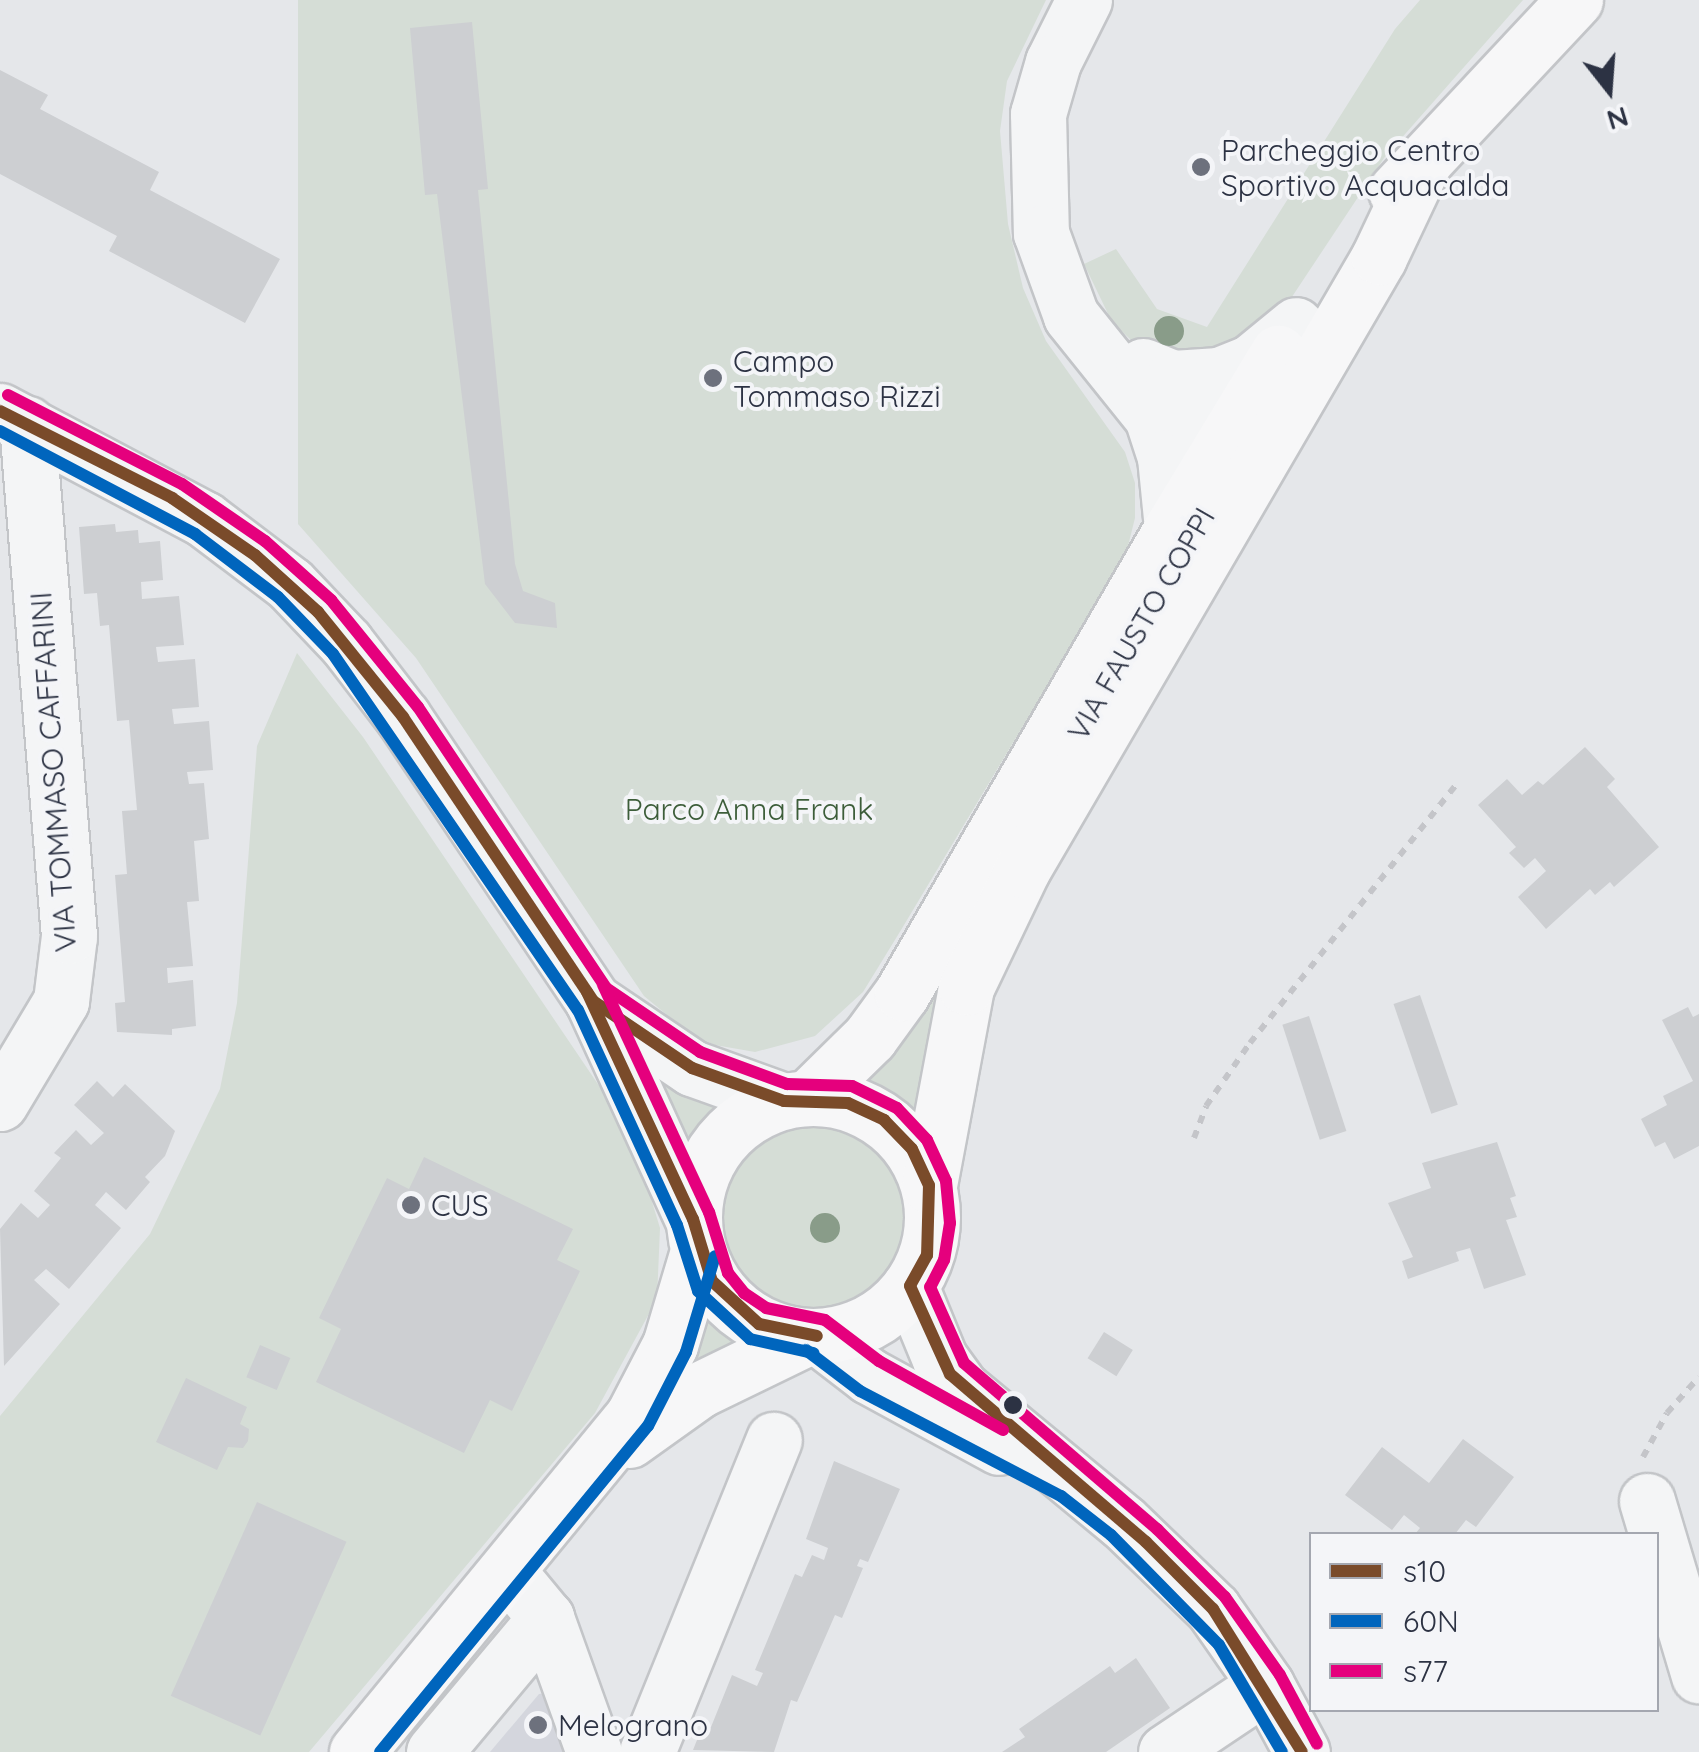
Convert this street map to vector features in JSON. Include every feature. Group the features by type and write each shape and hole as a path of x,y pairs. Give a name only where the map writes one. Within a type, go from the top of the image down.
{"main road":[{"path":"357,1752 603,1460 656,1376 696,1235 699,1179 718,1144 747,1117 796,1099 870,1036 902,993 1214,455 1296,325 1367,224 1422,168 1498,77 1576,0"},
{"path":"603,1460 699,1390 814,1336 853,1329 885,1312 910,1286 930,1238 929,1185 952,1038 966,987 1022,870 1393,233 1422,168"},
{"path":"796,1099 848,1102 884,1120 912,1149 929,1185"},
{"path":"696,1235 732,1306 760,1324 814,1336"}],"street":[{"name":"VIA FAUSTO COPPI","path":"1074,18 1038,114 1036,200 1060,294 1157,430 1172,528"},
{"path":"1214,455 1173,378 1232,371 1296,325"},
{"name":"VIA FAUSTO COPPI","path":"1096,342 1173,378"},
{"path":"13,417 204,519 318,612 404,716 593,1002 696,1235"},
{"name":"VIA TOMMASO CAFFARINI","path":"0,1103 61,1001 70,936 13,417"},
{"name":"VIA FAUSTO COPPI","path":"1022,870 1031,815 1214,496 1214,455"},
{"path":"593,1002 692,1068 796,1099"},
{"path":"910,1286 950,1374 1192,1587 1266,1684 1302,1752"},
{"path":"814,1336 920,1406 1070,1482"},
{"path":"647,1752 774,1440"},
{"path":"1647,1502 1656,1532"},
{"path":"1659,1542 1699,1675"},
{"path":"508,1572 546,1618 594,1752"},
{"path":"434,1752 546,1618"},
{"path":"1166,1752 1266,1684"},
{"path":"394,1708 426,1752"}],"path":[{"path":"1194,1138 1206,1106 1250,1043 1458,782"},
{"path":"1647,1502 1640,1470 1644,1449 1699,1377"}],"shaded area":[{"name":"Melograno","path":"548,1693 571,1752 490,1752 539,1694"}],"green space":[{"name":"Parco Anna Frank","path":"298,0 1046,0 1007,81 1000,131 1008,224 1023,288 1046,341 1125,452 1135,483 1135,518 1126,554 863,992 815,1036 755,1052 715,1045 690,1034 644,996 416,658 298,524"},
{"path":"1420,0 1523,0 1384,158 1268,333 1251,347 1152,352 1130,339 1112,322 1084,264 1116,249 1157,309 1207,327 1395,29"},
{"name":"CUS","path":"297,653 363,737 631,1133 660,1228 657,1299 595,1413 309,1752 0,1752 0,1416 150,1234 220,1089 237,1003 257,746"},
{"path":"932,987 937,994 919,1130 894,1105 843,1085"},
{"path":"644,1066 747,1098 689,1159"},
{"path":"815,1121 852,1129 883,1149 903,1180 911,1217 903,1254 883,1285 852,1305 815,1313 778,1305 747,1285 727,1254 719,1217 727,1180 747,1149 778,1129"},
{"path":"704,1294 757,1340 684,1377"}],"building":[{"path":"472,22 488,189 478,190 515,564 523,591 555,603 557,628 515,623 485,584 437,194 425,195 410,28"},
{"path":"0,70 48,95 40,109 159,172 150,190 280,259 245,323 109,251 117,236 0,174"},
{"path":"115,524 116,532 138,530 139,543 160,541 163,580 141,582 142,599 179,596 184,645 156,647 158,662 195,659 199,707 172,709 174,724 209,721 213,770 187,772 189,784 204,783 209,839 194,841 199,901 187,902 193,966 167,968 168,983 193,980 196,1026 172,1029 172,1035 117,1032 115,1003 125,1002 115,875 127,874 122,811 137,810 129,720 117,721 109,625 100,626 97,593 84,594 79,527"},
{"path":"1585,747 1615,779 1607,787 1659,847 1614,887 1610,882 1595,895 1590,889 1546,929 1518,897 1546,871 1535,858 1524,868 1509,853 1516,847 1478,805 1507,779 1522,795 1538,781 1543,785"},
{"path":"1420,995 1458,1105 1431,1114 1394,1004"},
{"path":"1688,1007 1693,1017 1699,1014 1699,1146 1674,1159 1665,1142 1655,1147 1641,1119 1667,1105 1663,1096 1693,1081 1662,1020"},
{"path":"1309,1016 1346,1131 1320,1140 1282,1025"},
{"path":"97,1081 113,1097 125,1084 175,1131 165,1156 145,1177 150,1182 126,1210 106,1192 95,1205 121,1228 69,1289 46,1269 34,1280 60,1304 4,1366 0,1229 21,1203 38,1218 50,1205 34,1191 61,1158 54,1153 76,1130 91,1145 104,1133 74,1105"},
{"path":"1497,1142 1516,1196 1510,1198 1517,1217 1506,1220 1526,1275 1484,1289 1470,1248 1456,1252 1459,1261 1408,1279 1402,1261 1413,1257 1388,1203 1431,1188 1422,1163"},
{"path":"424,1157 573,1229 557,1260 580,1271 512,1411 490,1400 464,1453 316,1382 341,1329 319,1318 387,1178 409,1189"},
{"path":"1104,1332 1133,1350 1116,1376 1088,1358"},
{"path":"260,1345 290,1358 277,1390 246,1377"},
{"path":"186,1378 247,1407 240,1424 249,1429 248,1441 243,1448 228,1447 217,1470 156,1442"},
{"path":"1463,1439 1514,1477 1476,1527 1466,1520 1457,1532 1417,1532 1420,1528 1404,1515 1392,1530 1345,1495 1382,1447 1429,1483"},
{"path":"834,1461 900,1489 868,1562 860,1559 857,1566 863,1568 842,1618 835,1615 797,1702 791,1700 774,1752 693,1750 703,1725 711,1727 732,1675 757,1686 763,1673 755,1670 795,1574 802,1577 812,1555 824,1560 828,1548 806,1539"},
{"path":"257,1502 347,1542 260,1736 171,1696"},
{"path":"1136,1658 1170,1708 1106,1752 1002,1752 1025,1737 1019,1729 1110,1666 1115,1673"}],"transit line":[{"name":"s77","path":"8,395 182,484 265,541 331,600 418,707 606,988 700,1052 787,1084 852,1086 897,1108 927,1140 946,1181 950,1223 944,1260 930,1287 964,1363 1157,1529 1225,1597 1280,1675 1317,1744"},
{"name":"s10","path":"0,411 172,498 255,555 318,612 403,717 593,1001 692,1068 784,1101 848,1103 884,1120 912,1149 929,1185 927,1255 910,1286 950,1374 1146,1542 1213,1609 1302,1752"},
{"name":"60N","path":"0,431 195,534 278,597 333,654 578,1010 677,1225 698,1291 750,1339 813,1353"},
{"name":"s77","path":"603,985 709,1212 728,1273 744,1293 766,1308 825,1320 879,1361 1003,1430"},
{"name":"s10","path":"587,992 693,1219 712,1281 759,1324 817,1336"},
{"name":"60N","path":"380,1752 648,1426 686,1352 715,1256"},
{"name":"60N","path":"806,1350 860,1391 1061,1496 1111,1535 1219,1645 1282,1752"}],"place":[{"name":"Parcheggio Centro Sportivo Acquacalda","path":"1201,167"},
{"name":"Campo Tommaso Rizzi","path":"713,378"},
{"name":"CUS","path":"411,1205"},
{"name":"Melograno","path":"538,1725"}]}
